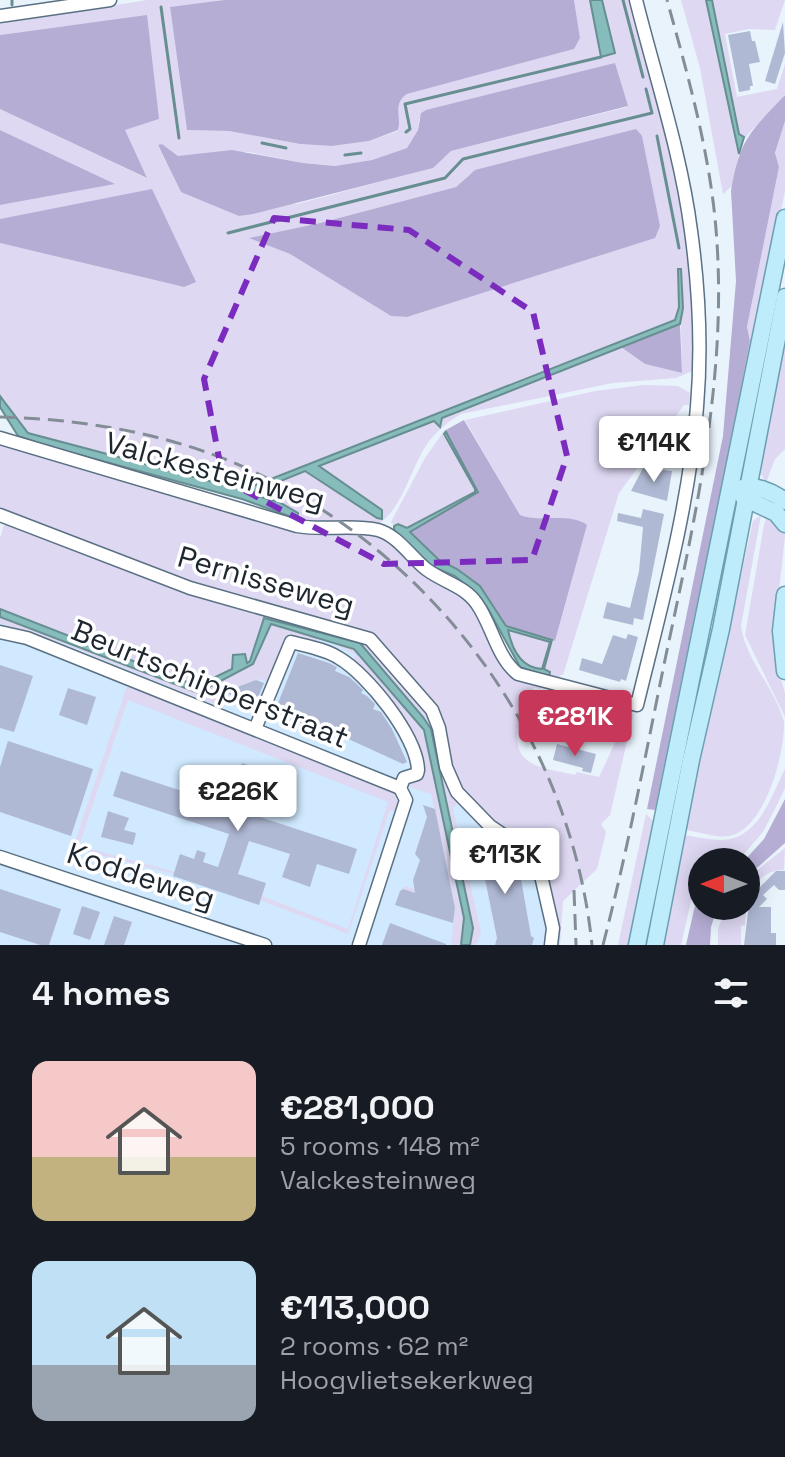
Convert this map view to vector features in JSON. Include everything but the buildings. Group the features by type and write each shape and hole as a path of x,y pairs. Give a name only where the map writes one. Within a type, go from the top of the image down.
{"main road":[{"path":"655,945 735,551 739,488 785,218"},
{"path":"637,945 785,297"},
{"path":"739,488 778,496 785,501"},
{"path":"739,488 764,509 776,513 785,524"},
{"path":"735,551 749,518 755,511 764,509"},
{"path":"785,595 781,631 785,671"}],"street":[{"path":"0,16 110,0"},
{"name":"Valckesteinweg","path":"0,438 297,526 323,530 373,529 385,533 427,570 473,597 508,664 518,674 637,705 660,614 694,440 700,330 687,203 636,0"},
{"name":"Pernisseweg","path":"0,515 190,588 370,639 432,710 450,780 490,826 537,858 553,928 551,945"},
{"name":"Beurtschipperstraat","path":"0,632 27,638 400,788"},
{"path":"255,729 291,642 333,655 349,665 381,698 407,737 418,770 417,774 404,778 400,788 406,800 359,945"},
{"name":"Koddeweg","path":"0,857 265,945"}],"highlighted area":[{"path":"274,218 409,230 533,312 567,456 532,560 384,564 223,479 204,379"}],"shaded area":[{"path":"147,0 223,0 170,8 187,130 229,131 300,144 332,146 369,141 398,131 399,106 407,94 574,49 580,38 574,0 632,0 683,210 695,323 695,370 676,378 613,383 461,414 431,439 400,499 377,525 299,523 298,513 249,494 305,471 377,518 319,466 434,421 439,426 442,418 621,347 645,364 682,373 680,269 679,307 675,320 240,490 28,433 0,396 0,243 184,287 69,207 0,219 0,205 114,184 0,130 0,109 146,178 124,130 159,119 66,26 0,35 0,24","holes":["615,63 627,107 451,151 432,168 297,204 181,192 158,146 162,144 178,156 248,152 336,166 372,160 407,148 418,130 419,119","471,173 660,226 654,238 407,317 391,316 290,254 250,238 456,187"]},
{"path":"224,0 574,0 580,38 574,49 407,94 399,106 398,130 369,141 332,146 300,144 229,131 187,130 170,7"},
{"path":"590,0 602,0 615,53 601,57"},
{"path":"681,0 706,0 739,154 732,186 723,194 700,68"},
{"path":"706,0 712,0 739,134 744,137 739,154"},
{"path":"712,0 785,0 775,30 749,29 725,34 737,97 777,89 785,64 785,95 742,144 744,137 739,134"},
{"path":"147,15 159,119 125,130 147,178 0,109 0,35"},
{"path":"615,63 628,106 451,151 433,168 253,214 239,216 181,192 158,145 162,144 178,156 232,150 335,166 372,160 407,148 418,130 421,113 426,110"},
{"path":"785,95 785,121 775,153 779,167 747,327 750,341 738,404 655,810 647,809 723,436 736,281 731,191 738,159 748,138"},
{"path":"785,121 785,191 659,807 655,810 750,341 747,327 779,167 775,154"},
{"path":"636,129 642,136 660,226 655,238 407,317 391,316 290,254 249,238 320,223 456,187 475,170"},
{"path":"0,130 115,184 0,205"},
{"path":"152,189 196,282 184,287 0,243 0,219"},
{"path":"678,269 681,269 683,308 680,324 442,418 440,427 434,421 319,466 382,510 382,519 305,471 249,494 279,502 298,513 297,519 242,499 18,436 0,407 0,396 28,433 243,490 675,320 679,307"},
{"path":"680,324 682,373 645,364 621,347"},
{"path":"785,327 785,449 775,459 766,483 758,468"},
{"path":"644,385 678,386 690,393 689,405 684,405 619,493 563,675 560,679 549,677 550,672 544,669 555,641 587,525 570,520 520,515 465,420 595,391"},
{"path":"464,420 520,515 571,519 587,525 555,641 506,627 480,586 439,560 410,532 478,492 444,431"},
{"path":"444,431 475,491 407,528 398,524 394,526 391,522 425,458"},
{"path":"446,432 478,492 410,532 439,560 480,586 506,626 552,640 544,669 550,672 549,677 520,667 477,594 455,576 429,565 394,530 398,524 407,528 475,492 444,434","holes":["508,630 550,642 542,669 535,668 519,656"]},
{"path":"0,442 246,513 380,535 471,601 503,660 542,685 541,689 534,688 525,699 517,736 523,756 539,767 599,777 628,715 633,715 610,815 601,824 606,832 597,869 563,901 560,945 556,945 543,863 492,822 453,779 444,736 374,639 207,589 0,512"},
{"path":"761,515 741,626 749,651 784,722 781,752 770,788 753,820 742,831 729,836 713,836 686,830 724,641 753,521"},
{"path":"768,515 785,536 776,619 778,669 785,693 785,717 745,635"},
{"path":"4,525 137,572 366,639 432,714 459,802 453,808 481,932 476,945 470,945 473,928 428,723 360,643 264,618 250,660 246,664 238,653 234,655 232,668 197,686 0,609 0,538"},
{"path":"0,609 197,686 232,669 233,655 245,654 247,663 250,661 264,618 360,643 431,729 473,928 470,945 461,945 464,918 424,730 354,649 271,624 253,664 198,693 0,617"},
{"path":"274,615 364,640 535,864 549,933 548,945 0,945 0,617 198,693"},
{"path":"0,617 198,693 253,664 270,624 354,649 417,722 427,740 464,918 461,945 451,945 455,906 403,889 404,886 453,902 431,794 407,786 418,781 424,768 416,749 419,746 406,720 354,659 356,655 318,639 316,643 290,637 272,684 260,679 223,692 218,706 67,645 0,623"},
{"path":"509,629 550,642 542,669 524,662 507,631"},
{"path":"127,686 391,790 397,800 396,812 390,810 348,934 260,900 262,896 348,929 388,802 128,700 79,846 175,872 73,848"},
{"path":"785,769 785,788 763,832 749,848 688,848 688,914 681,945 662,945 685,835 722,840 735,838 755,824"},
{"path":"785,799 785,843 760,865 760,848 756,848 764,839"},
{"path":"646,814 656,824 631,945 618,945"},
{"path":"785,848 784,870 774,871 760,880 760,868"},
{"path":"692,920 713,920 710,945 686,945"},
{"path":"722,920 746,920 745,925 741,926 741,945 718,945"}],"waterway":[{"path":"12,0 12,5"},
{"path":"623,0 643,77"},
{"path":"161,7 179,138"},
{"path":"406,132 410,129 405,104 601,57"},
{"path":"228,233 445,178 463,159 652,113 646,89"},
{"path":"657,136 679,248"},
{"path":"262,143 286,148"},
{"path":"345,155 361,153"}],"railway":[{"path":"603,945 621,873 697,502 717,347 717,243 710,181 691,90 667,0"},
{"path":"0,417 95,425 189,446 248,469 316,506 378,551 434,603 483,662 523,727 556,796 579,869 592,945"},
{"path":"574,890 576,945"}]}
